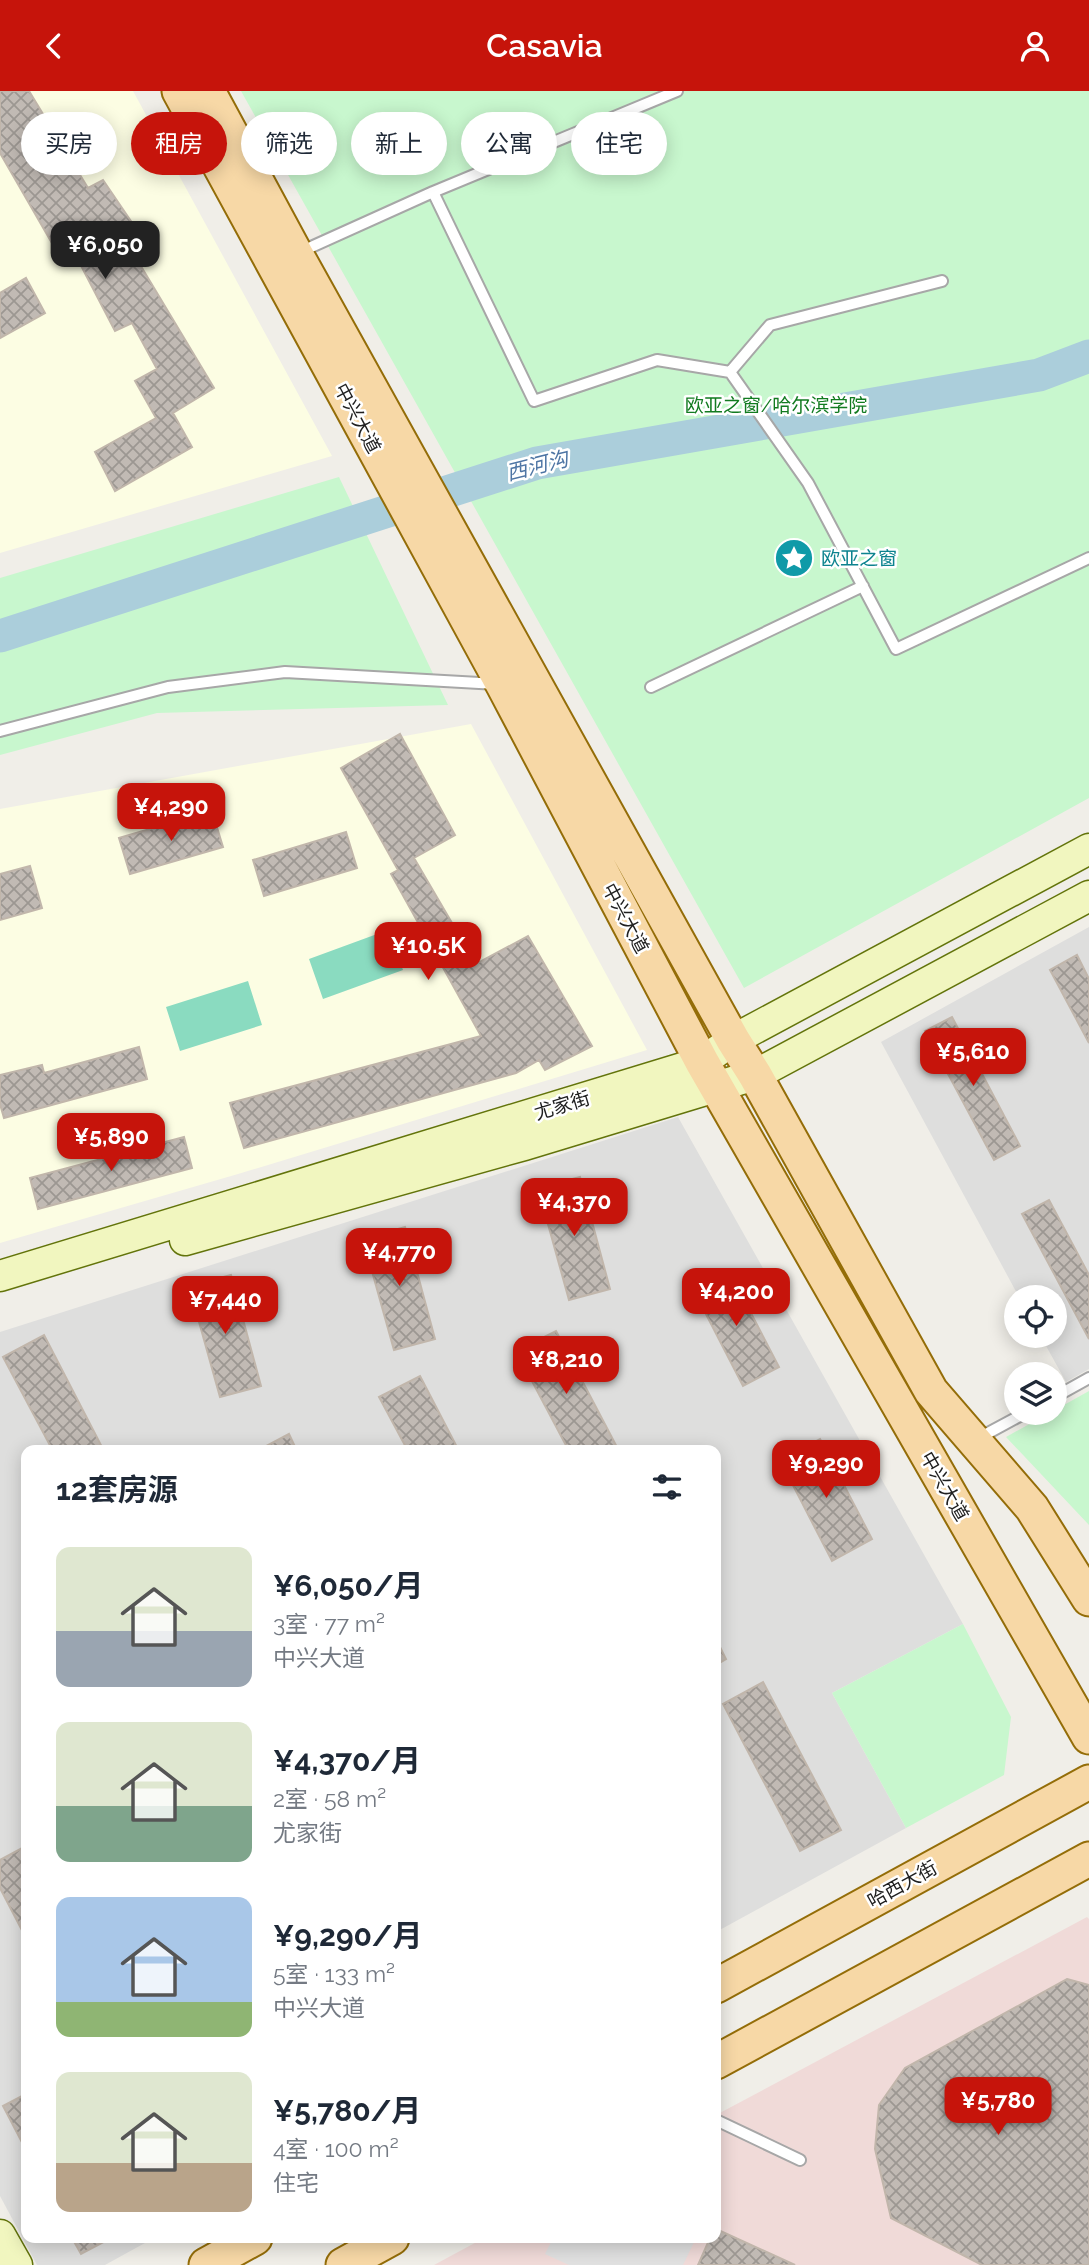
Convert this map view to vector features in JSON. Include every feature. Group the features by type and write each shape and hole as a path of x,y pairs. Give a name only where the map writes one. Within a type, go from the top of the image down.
{"main road":[{"name":"中兴大道","path":"179,91 357,388 441,544 755,1075 931,1391 1032,1508 1089,1599"},
{"name":"中兴大道","path":"208,91 296,254 357,388"},
{"name":"中兴大道","path":"441,544 503,685 709,1074 1089,1737"},
{"name":"尤家街","path":"0,1294 524,1145 709,1074 733,1040 1089,849"},
{"name":"尤家街","path":"0,1276 709,1074 755,1075 1089,896"},
{"name":"哈西大街","path":"721,1983 1089,1782"},
{"path":"721,2059 1089,1859"},
{"path":"0,2235 17,2265"},
{"path":"206,2265 246,2243"},
{"path":"342,2265 383,2243"}],"lane":[{"path":"296,254 433,191 677,91"},
{"path":"433,191 534,401 657,360 730,372 808,483 896,649 1089,558"},
{"path":"730,372 770,325 942,281"},
{"path":"651,687 863,586"},
{"path":"0,731 167,687 285,672 503,685"},
{"path":"1067,1390 1089,1378"},
{"path":"975,1441 1004,1425"},
{"path":"721,2122 800,2160"}],"shaded area":[{"path":"0,91 133,91 144,112 131,112 131,175 179,175 332,456 0,553"},
{"path":"471,724 647,1050 0,1243 0,809"},
{"path":"1089,927 1089,1369 1067,1381 1067,1362 1055,1362 1047,1348 1067,1348 1067,1285 1013,1285 881,1042"},
{"path":"678,1117 963,1624 832,1693 906,1828 721,1929 721,1445 21,1445 21,2235 0,2196 0,1332"},
{"path":"1087,1917 1089,1919 1089,2265 434,2265 475,2243 721,2243 721,2112"},
{"path":"25,2243 145,2243 105,2265 37,2265"},
{"path":"550,2243 694,2243 683,2265 569,2265 545,2254"}],"green space":[{"name":"欧亚之窗/哈尔滨学院","path":"241,91 1089,91 1089,798 744,988 288,175 337,175 337,112 253,112"},
{"path":"339,477 448,705 157,713 0,755 0,578"},
{"path":"388,930 403,970 323,999 309,959"},
{"path":"248,981 262,1025 180,1051 166,1007"},
{"path":"1089,1391 1089,1525 1006,1437 1028,1425 1067,1425 1067,1403"},
{"path":"963,1624 1011,1717 1004,1775 906,1828 832,1693"}],"building":[{"path":"0,91 29,91 42,112 21,112 21,175 80,175 88,188 103,180 135,227 121,233 214,388 173,413 192,447 115,491 95,452 156,418 135,381 157,369 132,323 115,331 76,256 64,264 0,153"},
{"path":"26,278 45,313 0,338 0,293"},
{"path":"400,734 455,835 414,858 476,964 528,936 592,1046 545,1070 539,1060 516,1073 244,1148 230,1103 481,1036 391,874 398,870 341,768"},
{"path":"212,811 223,847 130,874 119,838"},
{"path":"346,832 357,868 264,896 253,860"},
{"path":"30,866 42,908 0,920 0,874"},
{"path":"1077,955 1089,979 1089,1043 1050,970"},
{"path":"952,1017 1020,1146 994,1160 925,1031"},
{"path":"139,1047 147,1079 4,1118 0,1104 0,1075 42,1065 44,1073"},
{"path":"184,1137 192,1168 38,1209 30,1178"},
{"path":"580,1177 610,1289 569,1300 538,1188"},
{"path":"1049,1200 1089,1275 1089,1339 1067,1298 1067,1285 1060,1285 1022,1214"},
{"path":"405,1227 435,1339 394,1350 363,1239"},
{"path":"729,1271 779,1367 743,1386 693,1289"},
{"path":"231,1275 261,1386 220,1397 189,1286"},
{"path":"556,1331 616,1445 566,1445 516,1351"},
{"path":"44,1335 101,1445 50,1445 3,1357"},
{"path":"420,1376 456,1445 405,1445 379,1397"},
{"path":"289,1434 294,1445 268,1445"},
{"path":"820,1439 872,1539 832,1561 780,1460"},
{"path":"721,1649 726,1659 721,1662"},
{"path":"763,1682 841,1830 800,1851 723,1704"},
{"path":"21,1849 21,1928 0,1888 0,1860"},
{"path":"1067,1979 1089,1985 1089,2265 982,2265 891,2218 875,2149 879,2105 905,2068"},
{"path":"21,2097 21,2140 3,2106"},
{"path":"721,2231 795,2265 698,2265 708,2243 721,2243"},
{"path":"75,2243 102,2243 81,2254"}],"waterway":[{"name":"西河沟","path":"0,636 537,463 1039,375 1089,356"}],"place":[{"name":"欧亚之窗","path":"794,558"}]}
